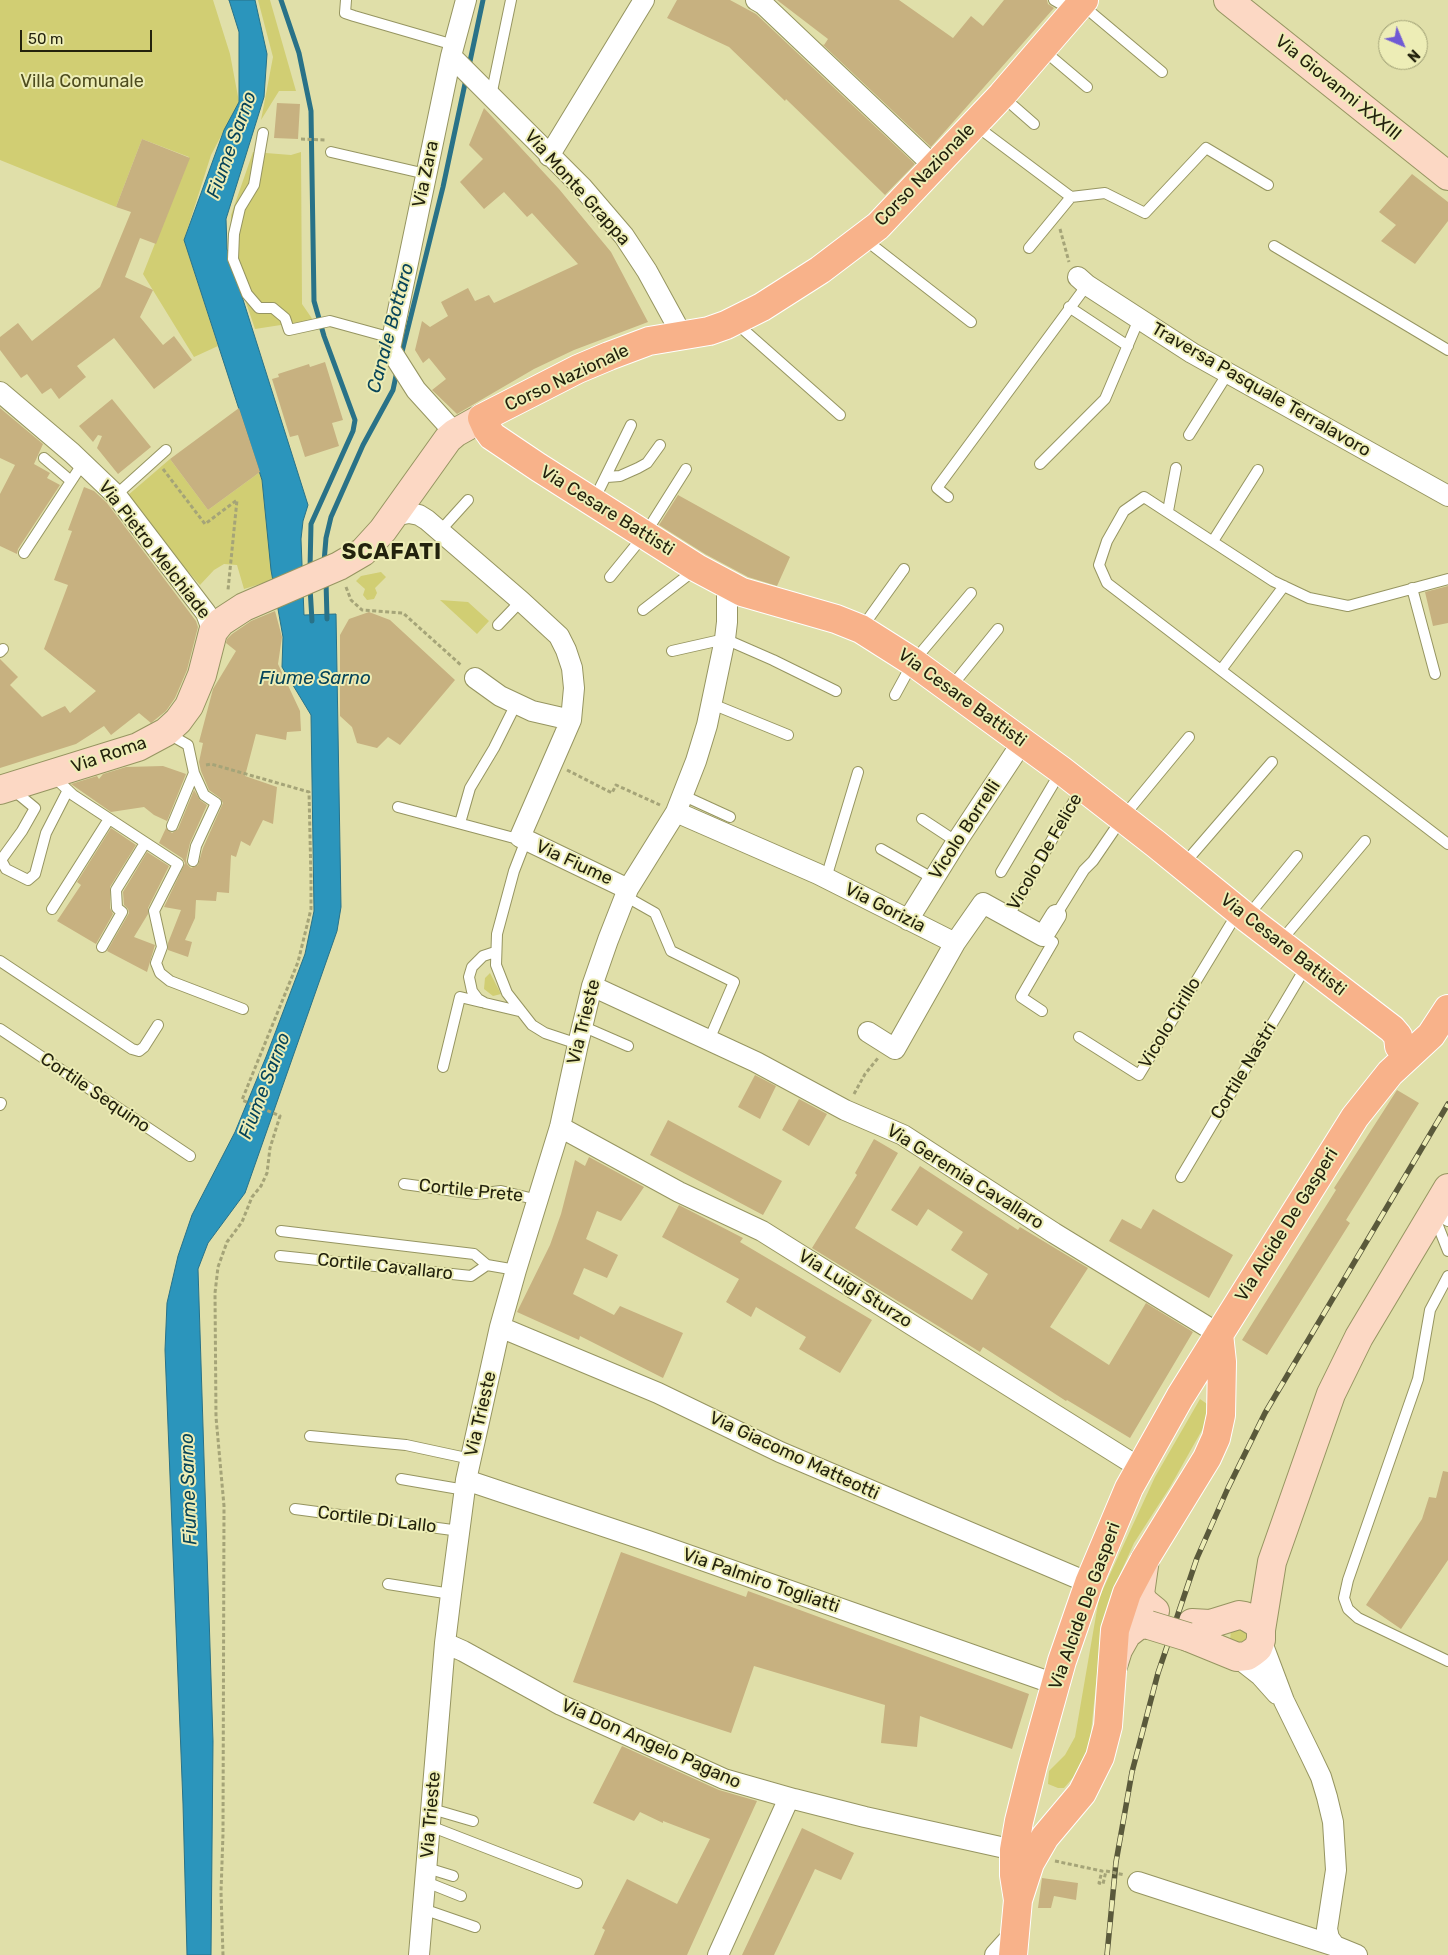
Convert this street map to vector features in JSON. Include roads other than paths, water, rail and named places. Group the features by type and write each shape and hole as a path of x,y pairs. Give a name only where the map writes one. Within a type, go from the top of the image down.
{"main road":[{"name":"Via Giovanni XXXIII","path":"1228,0 1448,176"},
{"name":"Corso Nazionale","path":"213,632 232,614 337,566 363,552 373,543 433,458 455,433 586,365 649,341 709,330 734,321 762,307 820,270 878,226 1002,95 1042,48 1073,4"},
{"name":"Via Cesare Battisti","path":"482,418 492,436 697,568 727,585 742,592 836,619 861,629 913,662 1023,741 1122,817 1242,914 1392,1029 1408,1047"},
{"name":"Via Roma","path":"4,788 60,782 138,747 166,732 178,722 189,706 202,674 213,632"},
{"path":"1408,1047 1417,1030 1448,994"},
{"path":"1408,1047 1431,1035 1448,1009"},
{"name":"Via Alcide De Gasperi","path":"1018,1900 1014,1875 1014,1850 1033,1765 1055,1684 1089,1584 1129,1488 1180,1397 1355,1117 1408,1047"},
{"path":"1112,1667 1118,1650 1127,1634 1152,1618 1190,1630 1237,1656 1247,1656 1258,1648 1272,1562 1331,1394 1359,1336 1440,1217 1448,1188"},
{"name":"Via Alcide De Gasperi","path":"1014,1944 1018,1900 1030,1863 1045,1837 1082,1793 1102,1749 1108,1726 1115,1630 1128,1593 1145,1559 1208,1458 1216,1438 1221,1415 1222,1362 1219,1334"},
{"path":"1180,1397 1190,1391 1206,1388 1217,1400 1221,1415"},
{"path":"1145,1559 1140,1594 1152,1618"},
{"path":"1228,1618 1252,1594 1272,1562"},
{"path":"1190,1630 1239,1615 1245,1616 1257,1623 1261,1635"},
{"path":"1033,1765 1038,1792 1047,1802 1059,1804 1082,1793"}],"street":[{"name":"Via Zara","path":"391,343 426,174 466,0"},
{"path":"548,156 644,0"},
{"path":"762,1 934,167"},
{"name":"Via Monte Grappa","path":"453,51 477,82 548,156 582,187 624,236 648,271 682,335"},
{"name":"Traversa Pasquale Terralavoro","path":"1082,281 1139,319 1228,373 1448,496"},
{"path":"391,343 411,383 455,433"},
{"name":"Via Pietro Melchiade","path":"0,392 83,463 116,495 206,613 213,632"},
{"path":"393,516 409,513 419,516 440,531 559,636 566,650 572,668 574,688 571,720 523,839"},
{"name":"Via Trieste","path":"419,1955 445,1643 451,1594 466,1485 500,1327 560,1126 592,986 627,892 679,803 696,761 712,704 725,639 727,585"},
{"path":"475,678 500,696 532,711 571,720"},
{"name":"Vicolo Borrelli","path":"908,920 956,842 1023,741"},
{"name":"Via Gorizia","path":"679,803 954,943"},
{"name":"Via Fiume","path":"523,839 627,892"},
{"path":"868,1032 895,1049 954,943 983,903 1043,936 1056,916"},
{"name":"Via Geremia Cavallaro","path":"592,986 756,1062 845,1110 903,1135 1054,1233 1219,1334"},
{"name":"Via Luigi Sturzo","path":"560,1126 679,1192 762,1231 1140,1468"},
{"name":"Via Giacomo Matteotti","path":"500,1327 658,1393 789,1456 1089,1584"},
{"name":"Via Palmiro Togliatti","path":"466,1485 639,1538 1055,1684"},
{"path":"1261,1635 1284,1701 1321,1777 1333,1822 1336,1870 1327,1929 1329,1938 1343,1951"},
{"name":"Via Don Angelo Pagano","path":"445,1643 462,1650 561,1705 724,1779 789,1798 923,1831 1014,1850"},
{"path":"1237,1656 1260,1675 1284,1701"},
{"path":"718,1955 789,1798"},
{"path":"1131,1879 1343,1951"},
{"path":"995,1955 1014,1944"}],"lane":[{"path":"346,0 345,13 453,51"},
{"path":"491,96 511,0"},
{"path":"1073,4 1162,72"},
{"path":"1042,48 1087,87"},
{"path":"1002,95 1034,124"},
{"path":"974,125 1071,197 1105,193 1145,213 1206,148 1268,185"},
{"path":"263,133 254,185 240,208 234,234 233,259 247,294 259,308 273,308 285,318 289,330 330,321 391,343"},
{"path":"331,152 426,174"},
{"path":"1029,248 1071,197"},
{"path":"862,237 971,322"},
{"path":"1274,246 1448,350"},
{"path":"948,497 937,488 1069,307 1082,281"},
{"path":"1069,307 1128,346"},
{"path":"1040,464 1105,400 1139,319"},
{"path":"734,321 840,416"},
{"path":"1189,435 1228,373"},
{"path":"593,501 631,425"},
{"path":"606,477 620,476 647,463 660,445"},
{"path":"116,495 166,450"},
{"path":"44,458 71,481"},
{"path":"24,553 83,463"},
{"path":"1168,511 1176,468"},
{"path":"610,578 645,534 686,469"},
{"path":"1214,541 1258,470"},
{"path":"1448,580 1348,606 1309,598 1273,582 1214,541 1144,497 1124,511 1106,541 1099,565 1107,583 1448,844"},
{"path":"440,531 468,500"},
{"path":"642,610 697,568"},
{"path":"861,629 904,569"},
{"path":"1221,670 1284,586"},
{"path":"1412,588 1435,674"},
{"path":"895,695 913,662 971,593"},
{"path":"498,625 521,601"},
{"path":"950,688 998,629"},
{"path":"672,651 725,639 836,691"},
{"path":"460,823 470,788 494,748 516,704"},
{"path":"712,704 788,734"},
{"path":"166,732 188,744 194,773 204,795 216,803 196,846 194,861"},
{"path":"1056,916 1084,870 1092,862 1122,817 1189,737"},
{"path":"1183,866 1272,762"},
{"path":"1000,872 1061,770"},
{"path":"826,878 858,772"},
{"path":"172,826 194,773"},
{"path":"4,788 35,808 19,836 1,860 6,869 28,880 35,874 60,782 109,819 178,864 154,911 162,947 156,963 160,973 170,981 243,1009"},
{"name":"Vicolo De Felice","path":"1008,917 1082,786"},
{"path":"679,803 730,817"},
{"path":"398,807 523,839 497,934 496,965 502,984 519,1011 532,1026 545,1033 580,1035 628,1046"},
{"path":"52,909 109,819"},
{"path":"922,819 956,842"},
{"path":"1279,942 1364,841"},
{"path":"102,947 122,912 117,908 116,890 144,843"},
{"path":"881,849 934,879"},
{"path":"1242,914 1297,856"},
{"path":"627,892 655,913 671,951 734,982 709,1040"},
{"name":"Vicolo Cirillo","path":"1079,1037 1139,1075 1242,914"},
{"path":"1042,1010 1021,997 1053,942 1043,936"},
{"path":"485,1003 472,992 469,982 470,972 478,959 495,952"},
{"path":"0,961 132,1049 139,1051 144,1047 158,1025"},
{"name":"Cortile Nastri","path":"1181,1177 1308,965"},
{"path":"443,1067 460,997 519,1011"},
{"name":"Cortile Sequino","path":"0,1029 190,1156"},
{"name":"Cortile Prete","path":"404,1184 476,1194 501,1192 538,1200"},
{"path":"1440,1217 1448,1250"},
{"name":"Cortile Cavallaro","path":"281,1231 474,1254 487,1265 516,1270"},
{"name":"Cortile Cavallaro","path":"280,1256 471,1276 487,1265"},
{"path":"1448,1276 1430,1310 1418,1379 1348,1580 1344,1598 1348,1609 1358,1618 1448,1660"},
{"path":"310,1436 406,1445 471,1459"},
{"path":"401,1479 466,1485"},
{"name":"Cortile Di Lallo","path":"295,1509 460,1531"},
{"path":"388,1584 451,1594"},
{"path":"431,1818 473,1821"},
{"path":"431,1818 577,1883"},
{"path":"426,1875 453,1876"},
{"path":"426,1875 461,1896"},
{"path":"423,1909 475,1927"}],"water":[{"name":"Fiume Sarno","path":"229,0 255,0 267,54 264,97 226,219 227,249 308,505 303,521 301,539 304,615 336,614 341,907 337,931 245,1193 208,1243 198,1269 213,1741 211,1955 187,1955 165,1350 167,1303 178,1256 192,1215 235,1132 266,1057 305,954 314,911 311,715 282,667 283,637 271,570 262,480 184,240 224,130 239,102 239,32"}],"waterway":[{"path":"281,0 299,53 311,111 314,301 324,336 355,420 353,431 311,524 310,569"},
{"name":"Canale Bottaro","path":"469,66 483,0"},
{"name":"Canale Bottaro","path":"401,356 443,187 466,79"},
{"name":"Canale Bottaro","path":"324,562 326,538 331,517 363,445 393,390 397,371"},
{"name":"Canale Bottaro","path":"326,581 327,619"},
{"path":"310,587 312,621"}],"railway":[{"path":"1107,1955 1116,1862 1132,1772 1158,1673 1197,1558 1228,1488 1265,1413 1448,1104"}],"district":[{"name":"SCAFATI","path":"392,553"}],"park label":[{"name":"Villa Comunale","path":"82,82"}]}
